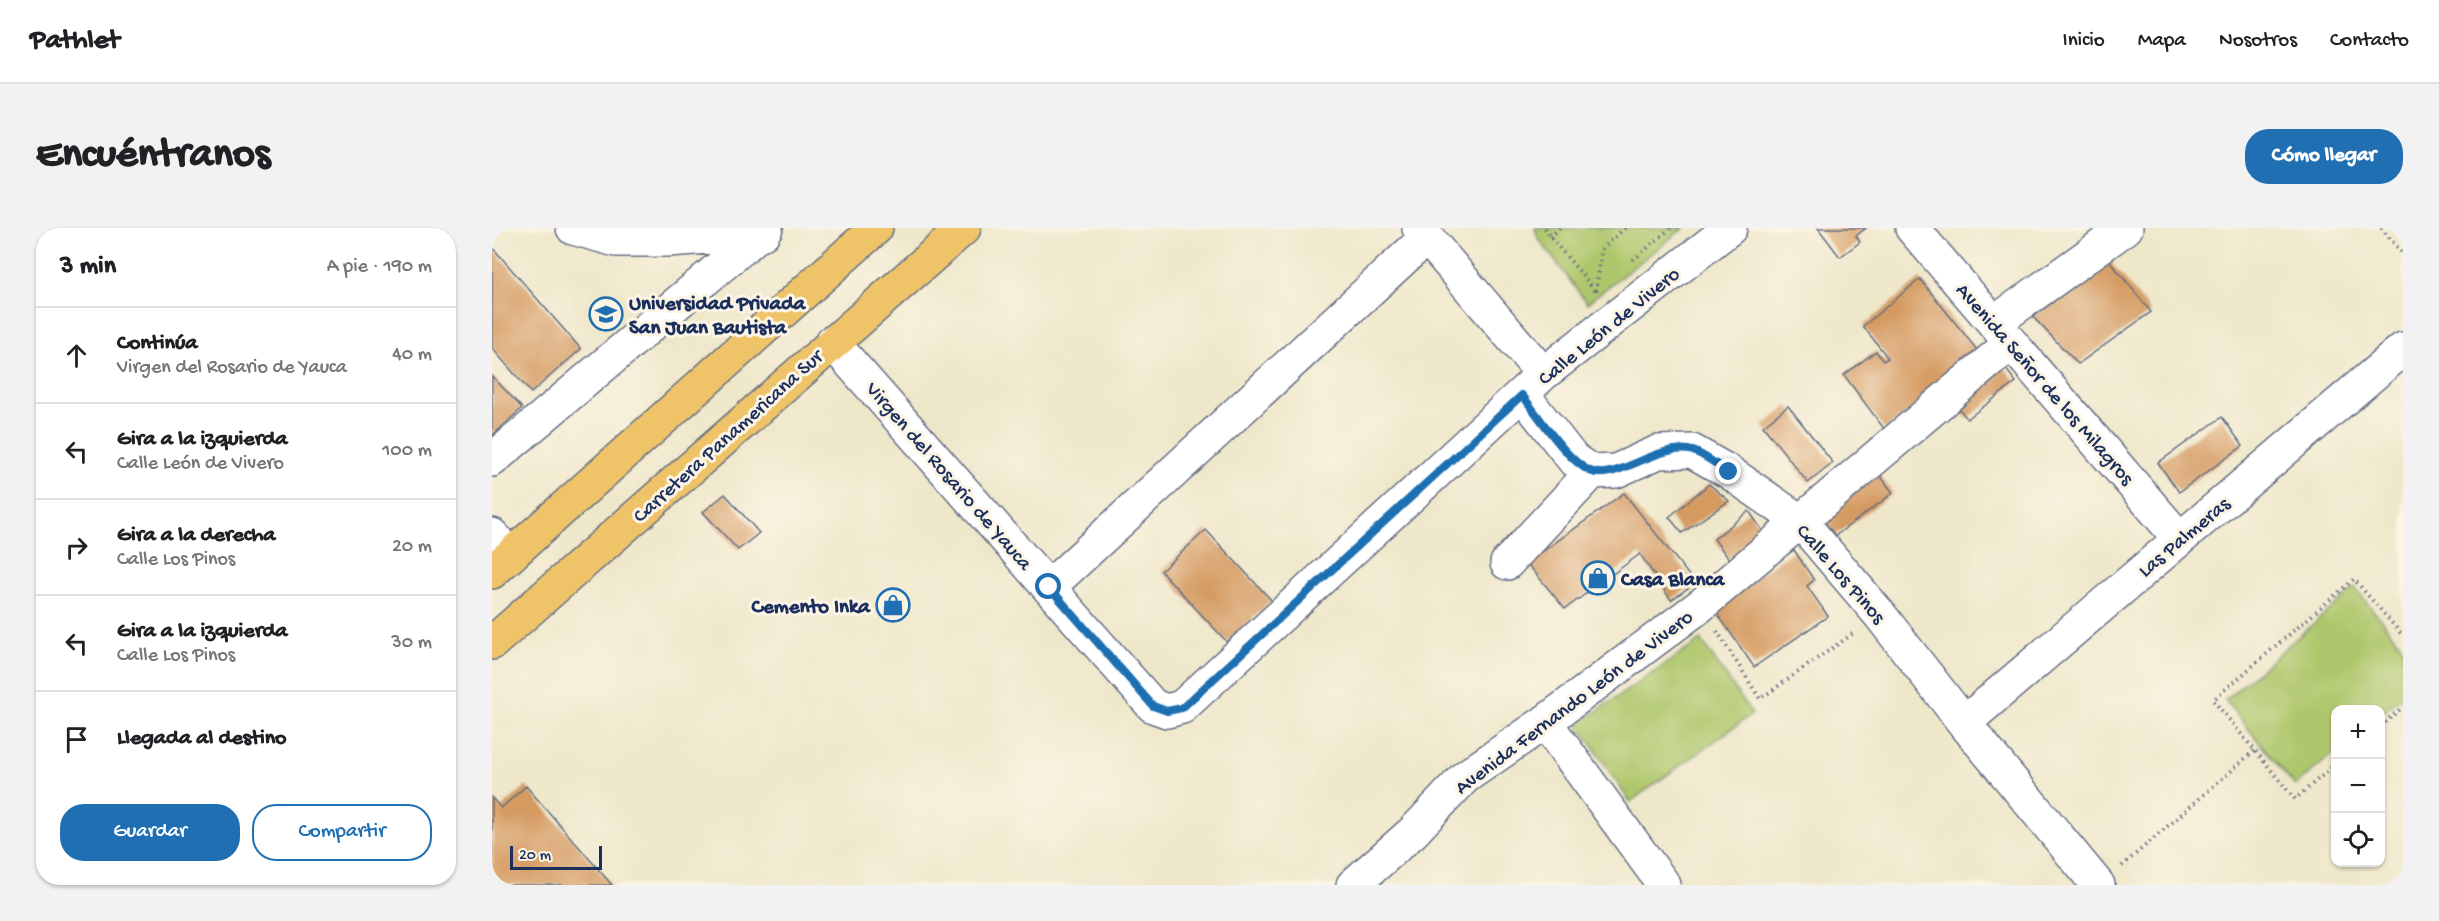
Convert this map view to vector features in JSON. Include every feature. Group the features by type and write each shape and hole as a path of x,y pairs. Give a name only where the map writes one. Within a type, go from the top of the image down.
{"highway":[{"path":"498,554 876,228"},
{"name":"Carretera Panamericana Sur","path":"492,643 964,228"}],"street":[{"path":"573,228 616,240 668,240 764,231"},
{"name":"Calle León de Vivero","path":"1167,711 1182,708 1533,385 1730,228"},
{"name":"Avenida Señor de los Milagros","path":"1912,228 1998,342 2179,538"},
{"name":"Avenida Fernando León de Vivero","path":"1353,885 1413,832 1465,777 1545,722 1700,606 1801,522 2126,228"},
{"path":"492,460 764,231"},
{"path":"1049,587 1423,233 1533,385 1573,459 1592,472 1507,563"},
{"name":"Virgen del Rosario de Yauca","path":"832,342 1153,706 1167,711"},
{"name":"Las Palmeras","path":"1964,723 2403,349"},
{"name":"Calle Los Pinos","path":"1592,472 1616,471 1658,452 1692,451 1729,472 1801,522 1880,615 1964,723 2107,878"},
{"path":"1545,722 1665,885"}],"path":[{"path":"1545,228 1596,291"},
{"path":"1550,237 1560,228"},
{"path":"1596,291 1602,249 1625,228"},
{"path":"1629,263 1671,228"},
{"path":"2381,228 2403,254"},
{"path":"1596,291 1604,284"},
{"path":"2331,768 2295,799 2212,699 2354,579 2401,630 2403,636"},
{"path":"1700,606 1761,699 1880,615"},
{"path":"2385,722 2403,707"},
{"path":"2107,878 2255,750"}],"green space":[{"path":"1535,228 1684,228 1587,303 1538,238"},
{"path":"2355,588 2403,647 2403,695 2385,711 2385,705 2331,705 2331,755 2295,786 2225,700"},
{"path":"1701,640 1752,714 1630,802 1578,724"}],"building":[{"path":"1818,228 1866,228 1856,236 1860,242 1840,257"},
{"path":"492,247 581,349 531,393 492,348"},
{"path":"2109,260 2151,312 2078,364 2033,317"},
{"path":"1920,279 1982,356 1885,430 1844,375 1876,351 1883,361 1888,358 1863,326"},
{"path":"1998,359 2016,382 1967,419 1950,396"},
{"path":"492,376 522,408 492,436"},
{"path":"1788,406 1833,463 1808,483 1763,426"},
{"path":"2222,417 2243,446 2179,492 2158,463"},
{"path":"1872,464 1893,493 1835,536 1814,508"},
{"path":"1709,484 1729,501 1682,533 1669,517"},
{"path":"1624,493 1695,583 1671,600 1640,554 1565,609 1527,563"},
{"path":"725,494 759,533 738,550 703,512"},
{"path":"1749,511 1764,533 1729,559 1714,539"},
{"path":"1206,530 1272,601 1227,642 1161,571"},
{"path":"1794,550 1814,580 1807,586 1828,616 1754,667 1712,606"},
{"path":"526,786 612,885 492,885 492,798 501,808"}],"place":[{"name":"Universidad Privada San Juan Bautista","path":"606,314"},
{"name":"Casa Blanca","path":"1598,578"},
{"name":"Cemento Inka","path":"893,605"}],"route":[{"path":"1049,587 1153,706 1167,711 1182,708 1522,395 1573,459 1592,472 1616,471 1658,452 1692,451 1729,472"}]}
